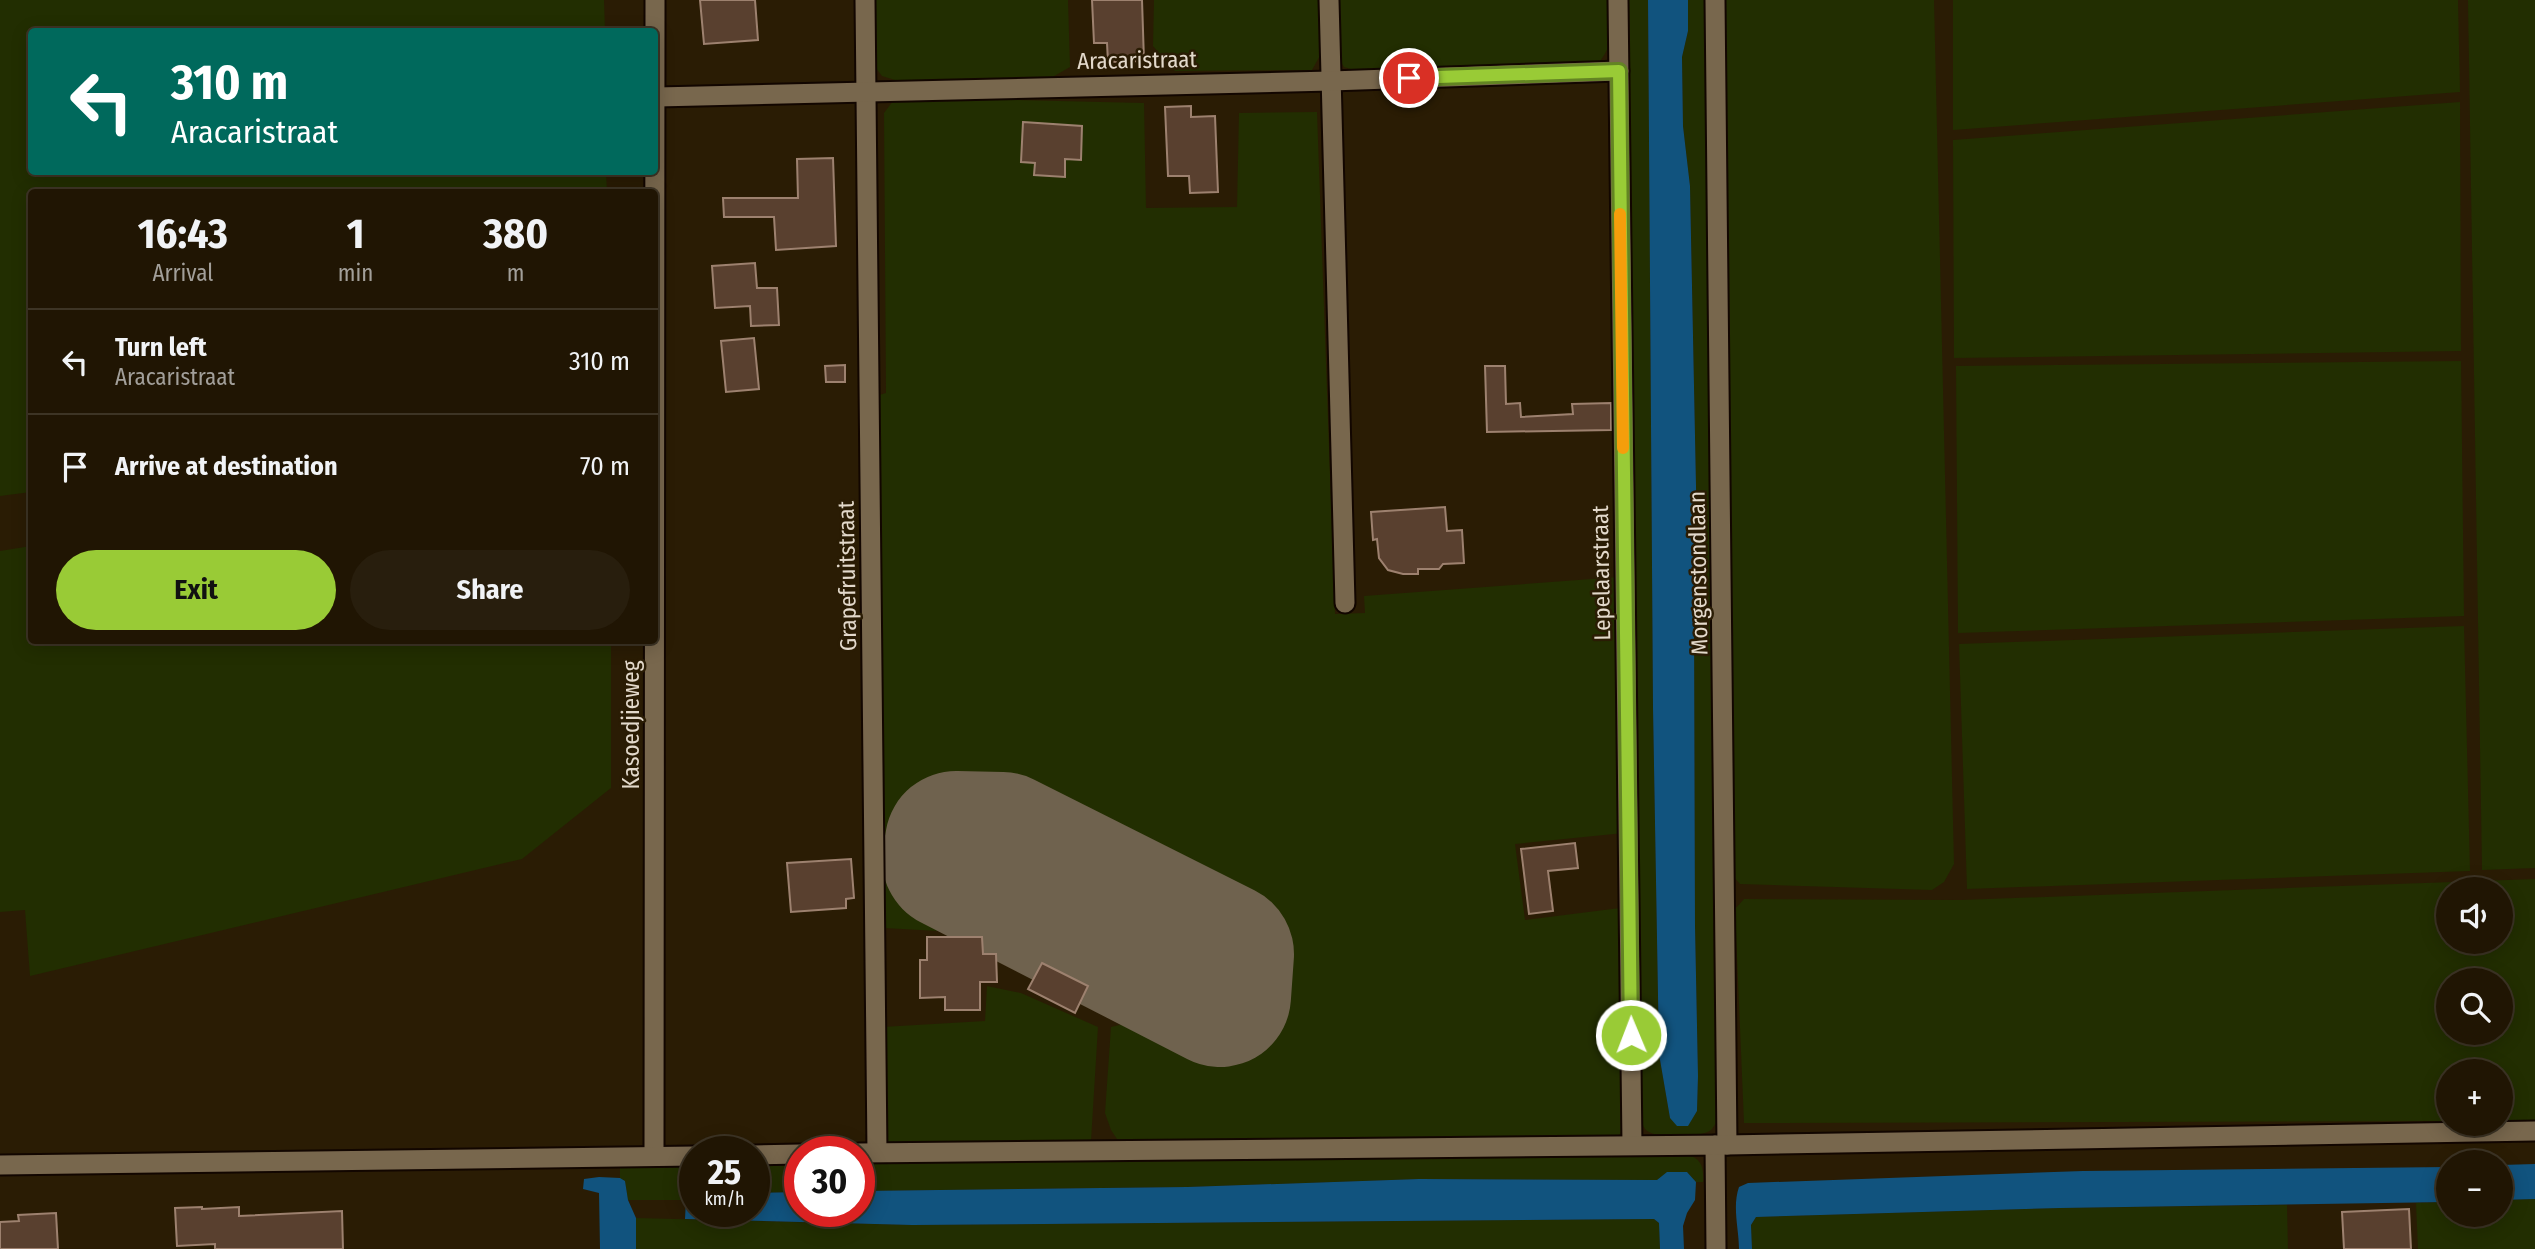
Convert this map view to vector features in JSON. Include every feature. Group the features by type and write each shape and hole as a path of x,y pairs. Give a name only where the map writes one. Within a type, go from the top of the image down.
{"street":[{"name":"Kasoedjieweg","path":"655,0 656,28"},
{"name":"Grapefruitstraat","path":"866,0 868,1136"},
{"path":"1329,0 1345,603"},
{"name":"Lepelaarstraat","path":"1618,0 1632,1145"},
{"name":"Morgenstondlaan","path":"1715,0 1721,1145 1716,1249"},
{"name":"Aracaristraat","path":"658,97 1331,81 1619,71"},
{"name":"Kasoedjieweg","path":"654,1156 655,644"},
{"path":"875,1152 1721,1145 2535,1131"},
{"path":"0,1165 679,1156"}],"green space":[{"path":"0,0 604,0 605,28 28,28 28,175 606,175 607,189 28,189 28,492 0,496"},
{"path":"871,0 1068,0 1070,67 1049,79 898,81 882,76 872,63"},
{"path":"1154,0 1322,0 1322,52 1312,70 1175,71 1153,46"},
{"path":"1336,0 1611,0 1610,42 1597,65 1357,71 1344,67 1336,53"},
{"path":"1627,0 1648,0 1653,708 1659,1054 1670,1118 1687,1126 1697,1111 1698,1076 1694,603 1698,585 1690,186 1683,126 1682,57 1688,31 1688,0 1709,0 1720,994 1717,1121 1706,1133 1688,1136 1659,1135 1646,1130 1641,1121 1639,1104"},
{"path":"1721,0 1934,0 1954,864 1944,882 1932,890 1740,884 1732,875"},
{"path":"1953,0 2458,0 2460,92 1953,130"},
{"path":"2468,0 2535,0 2535,868 2482,870"},
{"path":"896,97 1144,103 1146,208 1237,207 1239,113 1317,112 1335,614 1365,613 1364,596 1619,577 1624,833 1515,844 1525,920 1620,908 1626,1130 1614,1138 1121,1145 1111,1130 1105,1113 1111,1027 1128,1023 1139,960 1223,1004 1226,951 1001,839 950,837 946,862 998,887 993,934 884,928 876,396 886,393 884,113"},
{"path":"2460,102 2461,351 1954,358 1953,140"},
{"path":"2461,361 2464,616 1958,633 1956,366"},
{"path":"28,546 28,644 611,644 611,788 522,859 30,976 25,910 0,912 0,551"},
{"path":"2464,626 2470,871 1967,889 1959,644"},
{"path":"2535,879 2535,1121 2513,1121 2513,1059 2436,1059 2436,1121 1744,1123 1735,909 1744,899 1961,900 2436,883 2436,954 2513,954 2513,880"},
{"path":"987,986 1021,993 1098,1027 1091,1141 882,1144 882,1027 985,1021"},
{"path":"1661,1153 1692,1156 1697,1159 1701,1164 1703,1182 1696,1182 1687,1172 1668,1172 1657,1180 1419,1179 1187,1187 875,1191 875,1159"},
{"path":"784,1159 784,1192 770,1193 770,1160"},
{"path":"679,1160 679,1200 628,1200 625,1181 620,1178 620,1161"},
{"path":"2535,1199 2535,1249 2418,1249 2416,1203 2436,1202 2436,1227 2513,1227 2513,1200"},
{"path":"2287,1205 2288,1249 1752,1249 1751,1225 1756,1217 2061,1208"},
{"path":"636,1218 679,1219 679,1227 770,1227 770,1221 784,1222 784,1227 875,1227 875,1224 1654,1219 1659,1223 1660,1249 636,1249"}],"water":[{"path":"1648,0 1688,0 1688,31 1682,57 1683,126 1690,186 1698,585 1694,603 1698,1076 1697,1111 1688,1126 1677,1126 1670,1118 1659,1054 1653,708"},
{"path":"2535,1164 2535,1199 2513,1200 2513,1165"},
{"path":"2436,1167 2436,1202 2061,1208 1756,1217 1751,1225 1752,1249 1739,1249 1737,1195 1739,1187 1748,1183 2083,1171"},
{"path":"1667,1172 1687,1172 1696,1182 1695,1200 1683,1226 1684,1249 1660,1249 1659,1223 1654,1219 875,1224 875,1191 1187,1187 1419,1179 1657,1180"},
{"path":"620,1178 625,1181 628,1200 636,1218 636,1249 600,1249 599,1193 583,1189 584,1179"},
{"path":"784,1192 784,1222 770,1221 770,1193"}],"building":[{"path":"700,0 755,0 758,40 704,44"},
{"path":"1092,0 1142,0 1144,61 1108,62 1107,43 1094,43"},
{"path":"1191,106 1191,117 1215,116 1218,192 1190,193 1189,176 1168,176 1165,107"},
{"path":"1023,122 1082,126 1081,160 1065,159 1065,177 1034,175 1035,163 1021,162"},
{"path":"833,158 836,246 776,250 774,217 724,217 723,198 798,198 797,159"},
{"path":"755,263 757,288 777,288 779,325 751,326 750,306 715,308 712,266"},
{"path":"754,338 759,389 726,392 721,341"},
{"path":"845,365 845,382 826,382 825,366"},
{"path":"1485,366 1505,366 1506,404 1520,403 1521,417 1573,414 1572,404 1611,403 1611,430 1487,432"},
{"path":"1445,507 1447,531 1462,530 1464,563 1443,564 1439,569 1418,569 1418,574 1388,570 1379,558 1377,539 1373,540 1371,512"},
{"path":"1575,843 1578,868 1548,871 1553,911 1529,914 1521,849"},
{"path":"851,859 854,898 846,899 846,908 791,912 787,863"},
{"path":"927,937 982,937 983,954 996,954 997,982 980,982 980,1010 945,1010 945,997 920,998 920,960 927,960"},
{"path":"1042,963 1088,986 1075,1013 1028,989"},
{"path":"239,1207 239,1216 342,1211 343,1249 215,1249 215,1244 177,1246 175,1208"},
{"path":"2409,1209 2411,1249 2344,1249 2342,1212"},
{"path":"56,1213 58,1249 0,1249 0,1222 19,1221 18,1215"}],"runway":[{"path":"956,842 1002,843 1223,954 1220,996 953,859 956,842"}],"slow traffic":[{"path":"1620,214 1623,448"}],"route":[{"path":"1409,78 1619,71 1631,1035"}]}
